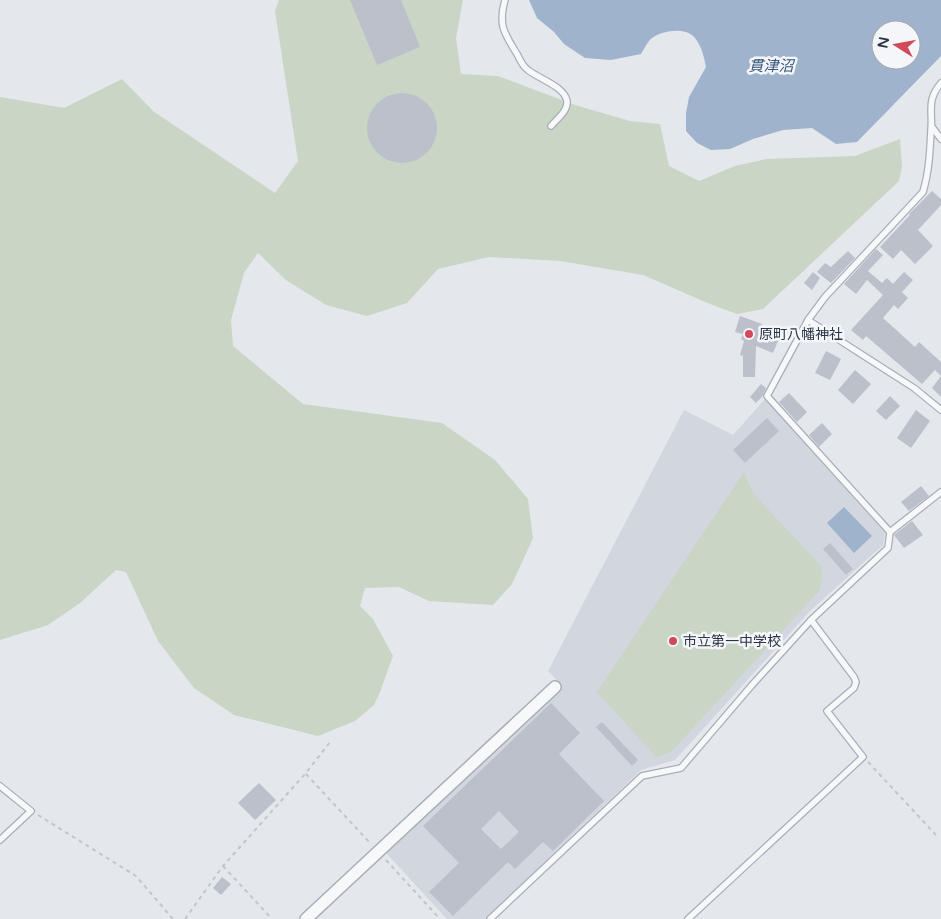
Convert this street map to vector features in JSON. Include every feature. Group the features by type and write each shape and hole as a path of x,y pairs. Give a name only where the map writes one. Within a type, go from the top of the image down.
{"street":[{"path":"306,919 555,686"}],"lane":[{"path":"505,0 501,13 503,30 526,69 544,81 558,87 565,95 567,102 564,112 551,126"},
{"path":"890,532 767,396 808,320 835,286 923,192 927,178 932,127 930,106 932,96 941,83"},
{"path":"932,127 941,139"},
{"path":"808,320 914,388 941,410"},
{"path":"490,919 642,776 681,768 752,684 811,620 888,548 890,532 941,492"},
{"path":"688,919 862,757 827,711 854,688 856,682 811,620"},
{"path":"0,786 31,811 0,840"}],"path":[{"path":"185,919 223,866 305,774 331,741"},
{"path":"862,757 936,835"},
{"path":"305,774 440,919"},
{"path":"31,811 136,876 173,919"},
{"path":"223,866 272,919"}],"shaded area":[{"name":"市立第一中学校","path":"765,399 885,533 883,545 810,611 675,760 641,770 485,919 447,919 386,853 561,684 548,671 684,410 733,435"}],"green space":[{"path":"279,0 463,0 456,38 461,74 498,76 575,105 630,121 660,124 669,166 699,181 735,166 766,159 855,156 900,139 902,167 899,181 763,309 737,314 643,275 560,261 489,257 438,269 407,303 367,316 326,305 286,280 258,253 244,273 231,320 233,346 303,404 442,423 495,460 528,499 533,538 512,584 493,605 429,601 399,587 365,588 360,606 373,619 393,656 374,705 355,721 318,736 234,715 194,688 158,641 126,572 116,570 80,603 48,625 0,640 0,97 64,108 122,79 153,111 275,193 298,161 275,11"},
{"path":"744,472 753,493 822,567 820,590 671,752 656,757 597,692"}],"water":[{"name":"貫津沼","path":"529,0 941,0 941,56 857,142 836,144 812,128 783,130 753,139 730,149 711,150 697,143 686,131 686,113 689,97 706,67 701,48 695,38 681,31 662,33 651,39 641,54 611,60 585,58 564,44 554,32 537,18"},
{"path":"844,507 872,536 854,553 827,523"}],"building":[{"path":"350,0 401,0 420,47 377,65"},
{"path":"402,93 415,96 427,103 434,115 437,128 434,141 427,153 415,160 402,163 389,160 377,153 370,141 367,128 370,115 377,103 389,96"},
{"path":"932,191 941,199 941,205 918,230 933,246 915,264 901,250 893,259 880,247"},
{"path":"876,249 883,255 868,271 882,283 887,278 893,284 904,272 913,280 902,292 908,298 898,309 894,305 883,318 915,347 919,342 941,362 941,376 935,370 922,384 866,336 863,340 851,330 883,295 867,280 856,294 844,284"},
{"path":"848,251 855,258 831,283 817,272 825,263 831,267"},
{"path":"813,272 820,278 812,290 804,283"},
{"path":"740,316 762,324 759,333 778,341 773,353 756,346 755,377 743,377 743,356 740,355 744,341 741,339 743,334 735,332"},
{"path":"826,351 841,359 830,380 815,373"},
{"path":"855,370 871,384 853,404 838,390"},
{"path":"941,376 941,397 932,388"},
{"path":"761,384 766,388 762,397 756,403 750,397"},
{"path":"789,393 807,412 797,422 779,402"},
{"path":"890,396 900,406 886,420 876,411"},
{"path":"916,410 930,421 911,448 897,438"},
{"path":"767,418 779,431 745,463 733,450"},
{"path":"822,423 832,434 819,447 809,435"},
{"path":"921,486 929,496 909,511 901,502"},
{"path":"912,521 923,535 904,548 894,535"},
{"path":"830,543 853,569 846,575 823,549"},
{"path":"551,703 580,733 559,754 604,801 553,851 543,842 515,869 508,862 453,916 429,892 459,863 423,826","holes":["499,811 519,832 501,849 481,829"]},
{"path":"602,722 638,760 632,766 596,727"},
{"path":"259,783 276,800 255,820 238,803"},
{"path":"222,877 231,884 221,895 213,888"}],"place":[{"name":"原町八幡神社","path":"749,334"},
{"name":"市立第一中学校","path":"673,641"}]}
